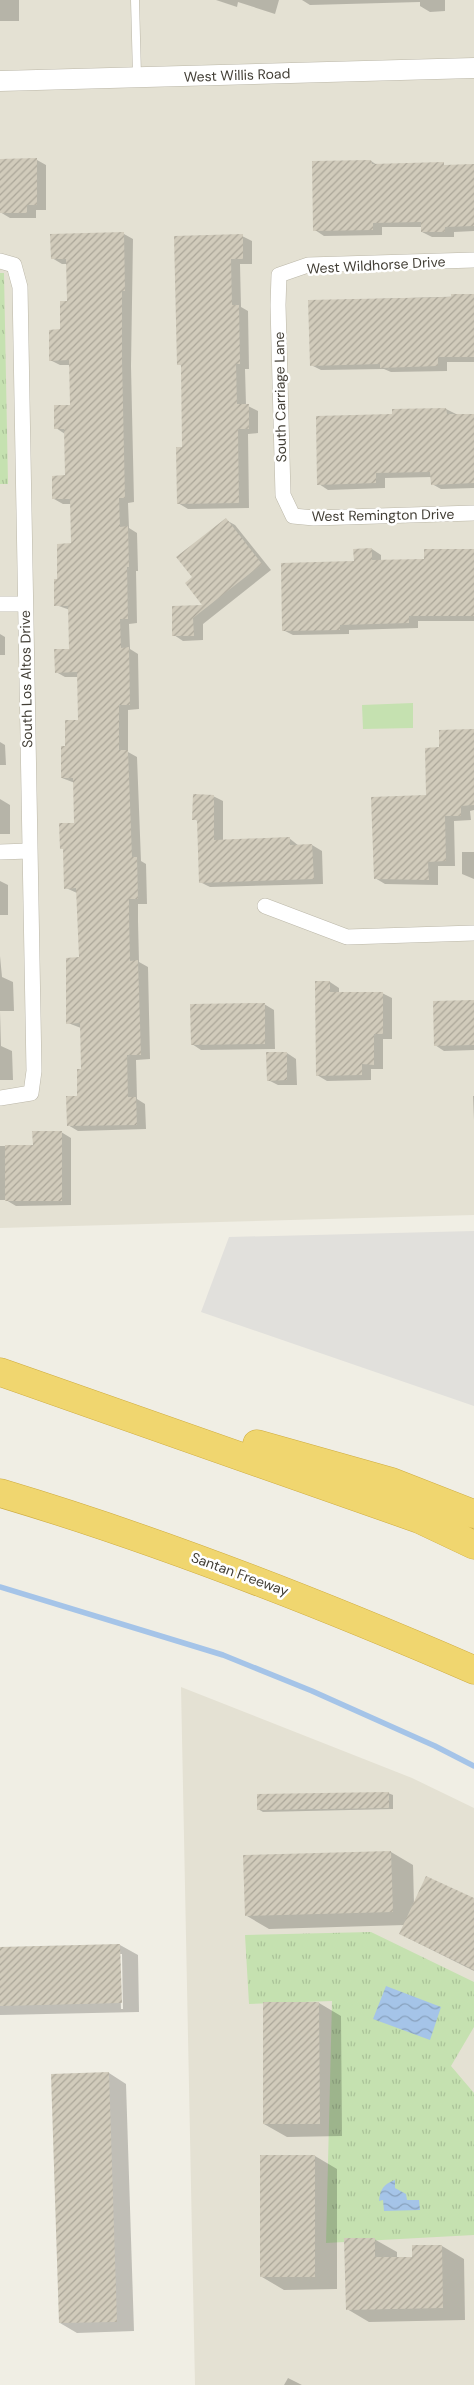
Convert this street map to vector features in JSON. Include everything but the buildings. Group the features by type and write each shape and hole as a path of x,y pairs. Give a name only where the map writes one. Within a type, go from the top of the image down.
{"highway":[{"path":"6,1374 392,1482 474,1514"},
{"path":"6,1374 419,1519 474,1545"},
{"name":"Santan Freeway","path":"0,1492 99,1522 336,1610 474,1670"},
{"path":"336,1610 474,1686"}],"street":[{"name":"West Willis Road","path":"0,81 474,68"},
{"name":"West Wildhorse Drive","path":"279,275 308,265 474,260"},
{"name":"South Los Altos Drive","path":"0,1098 31,1093 34,1071 24,604 20,287 7,263"},
{"name":"South Carriage Lane","path":"279,275 283,495 293,516"},
{"name":"West Remington Drive","path":"293,516 314,518 474,513"},
{"path":"0,604 24,604"},
{"path":"0,852 29,851"},
{"path":"265,906 347,937 474,933"}],"lane":[{"path":"135,0 137,77"}],"shaded area":[{"path":"0,0 474,0 474,1215 0,1228"},
{"path":"474,1231 474,1406 201,1312 229,1237"},
{"path":"181,1687 412,1778 474,1808 474,2385 195,2385"}],"green space":[{"path":"0,273 4,273 8,484 0,484"},
{"path":"413,703 413,728 363,729 362,705"},
{"path":"371,1932 474,1982 474,2027 451,2066 474,2093 474,2235 326,2243 332,2001 249,2004 245,1935"}],"water":[{"path":"386,1986 441,2007 430,2040 373,2019"},
{"path":"395,2180 395,2188 406,2194 407,2200 419,2200 420,2210 384,2211 383,2200 379,2201 380,2193 385,2185"}],"waterway":[{"path":"0,1587 223,1655 312,1691 435,1746 474,1766"}]}
